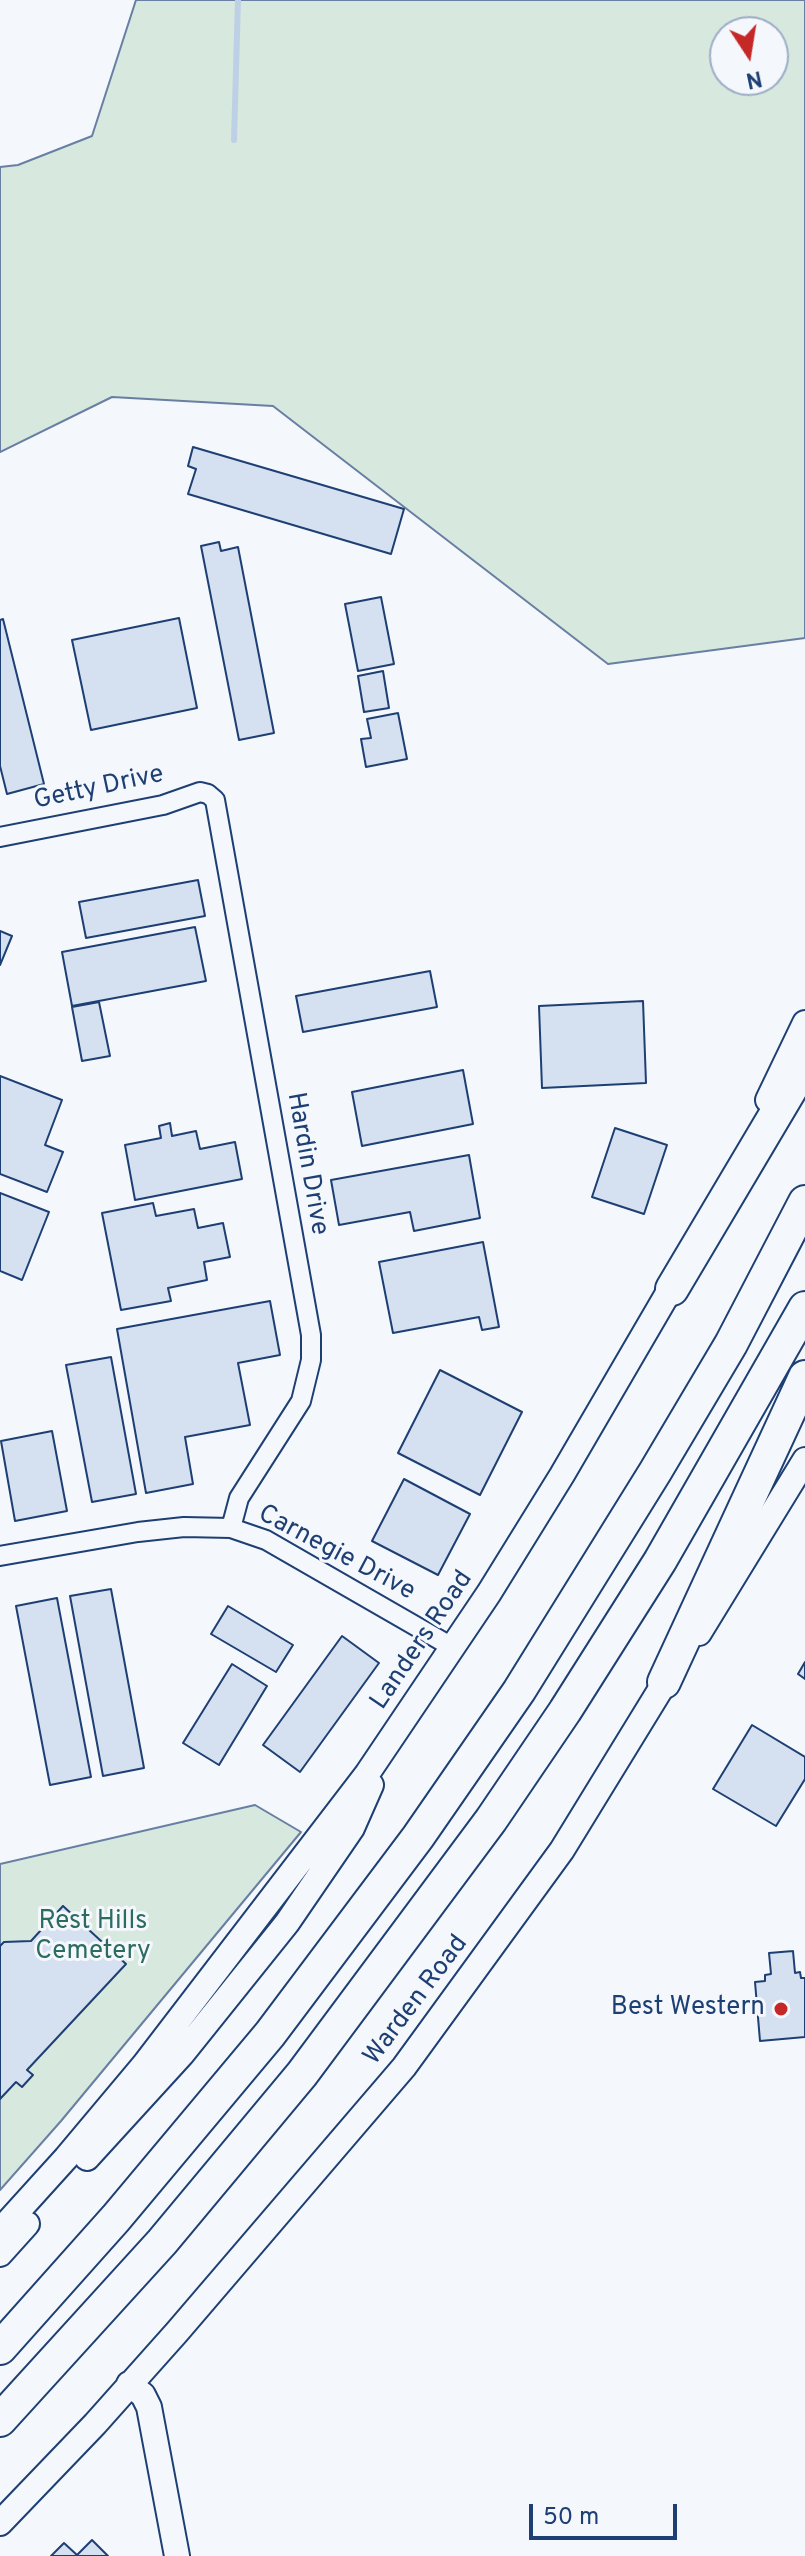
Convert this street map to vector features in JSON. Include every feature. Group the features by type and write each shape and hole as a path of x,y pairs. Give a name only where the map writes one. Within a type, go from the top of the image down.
{"highway":[{"path":"672,1289 805,1065"},
{"path":"0,2348 116,2218 270,2034 418,1837 519,1691 601,1560 731,1344 805,1202"},
{"path":"0,2420 170,2232 292,2086 491,1820 565,1711 660,1561 805,1308"},
{"path":"664,1682 805,1377"}],"main road":[{"name":"Landers Road","path":"0,2231 144,2065 303,1860 389,1742 489,1593 672,1289 805,1023"},
{"name":"Warden Road","path":"0,2523 177,2332 404,2067 562,1850 664,1682 724,1595 757,1535 805,1460"},
{"path":"0,2254 182,2054 287,1923 352,1828 389,1742"},
{"path":"129,2384 143,2395 149,2407 177,2556"}],"street":[{"name":"Getty Drive","path":"0,837 163,805 200,792 208,794"},
{"name":"Hardin Drive","path":"208,794 215,800 311,1335 311,1360 301,1401 239,1498 231,1528"},
{"name":"Carnegie Drive","path":"0,1556 138,1532 184,1527 231,1528 266,1540 452,1647"}],"green space":[{"path":"136,0 805,0 805,638 608,664 273,406 112,397 0,452 0,167 18,165 92,136"},
{"name":"Rest Hills Cemetery","path":"255,1805 301,1832 0,2190 0,1864"}],"building":[{"path":"193,447 404,509 391,554 188,494 196,469 188,466"},
{"path":"219,542 221,551 238,547 274,733 239,740 201,546"},
{"path":"381,597 394,664 358,671 345,604"},
{"path":"179,618 197,708 91,730 72,640"},
{"path":"3,619 44,784 7,794 0,766 0,620"},
{"path":"383,671 389,708 364,712 358,676"},
{"path":"398,713 407,759 366,767 361,739 371,738 367,719"},
{"path":"198,880 205,916 86,938 79,902"},
{"path":"195,927 206,981 72,1006 62,952"},
{"path":"0,931 12,936 0,965"},
{"path":"430,971 437,1007 303,1032 296,996"},
{"path":"643,1001 646,1083 542,1088 539,1006"},
{"path":"99,1002 110,1056 82,1061 72,1007"},
{"path":"463,1070 473,1124 362,1146 352,1092"},
{"path":"0,1076 62,1100 45,1145 63,1152 47,1192 0,1174"},
{"path":"170,1123 172,1136 196,1131 200,1149 235,1142 242,1179 135,1200 125,1145 161,1138 159,1126"},
{"path":"615,1128 667,1145 644,1214 592,1197"},
{"path":"469,1155 480,1218 414,1231 410,1212 339,1225 331,1180"},
{"path":"0,1193 49,1212 22,1280 0,1271"},
{"path":"153,1203 156,1216 194,1209 198,1228 223,1223 230,1257 204,1262 207,1280 168,1288 171,1301 121,1310 102,1213"},
{"path":"483,1242 499,1327 482,1330 479,1317 393,1333 379,1262"},
{"path":"270,1301 280,1355 238,1363 250,1425 185,1437 193,1484 146,1493 117,1329"},
{"path":"111,1357 136,1494 92,1502 66,1365"},
{"path":"440,1370 522,1412 480,1495 398,1453"},
{"path":"52,1431 67,1511 15,1521 1,1441"},
{"path":"404,1479 470,1514 438,1575 372,1541"},
{"path":"111,1589 144,1768 103,1776 70,1596"},
{"path":"57,1598 91,1777 50,1785 16,1606"},
{"path":"228,1606 293,1645 276,1672 211,1634"},
{"path":"342,1636 379,1663 300,1772 263,1745"},
{"path":"805,1662 805,1679 798,1674"},
{"path":"232,1664 267,1686 219,1765 183,1743"},
{"path":"752,1725 805,1757 805,1779 776,1826 713,1789"},
{"path":"63,1906 126,1964 27,2070 33,2075 22,2087 16,2082 0,2099 0,1946 4,1942 31,1941"},
{"name":"Best Western","path":"793,1951 795,1973 800,1972 801,1978 805,1978 805,2037 760,2041 755,1982 765,1981 765,1975 771,1974 769,1953"},
{"path":"92,2540 108,2556 51,2556 64,2543 77,2555"}],"waterway":[{"path":"234,140 238,0"}],"place":[{"name":"Best Western","path":"781,2009"}]}
